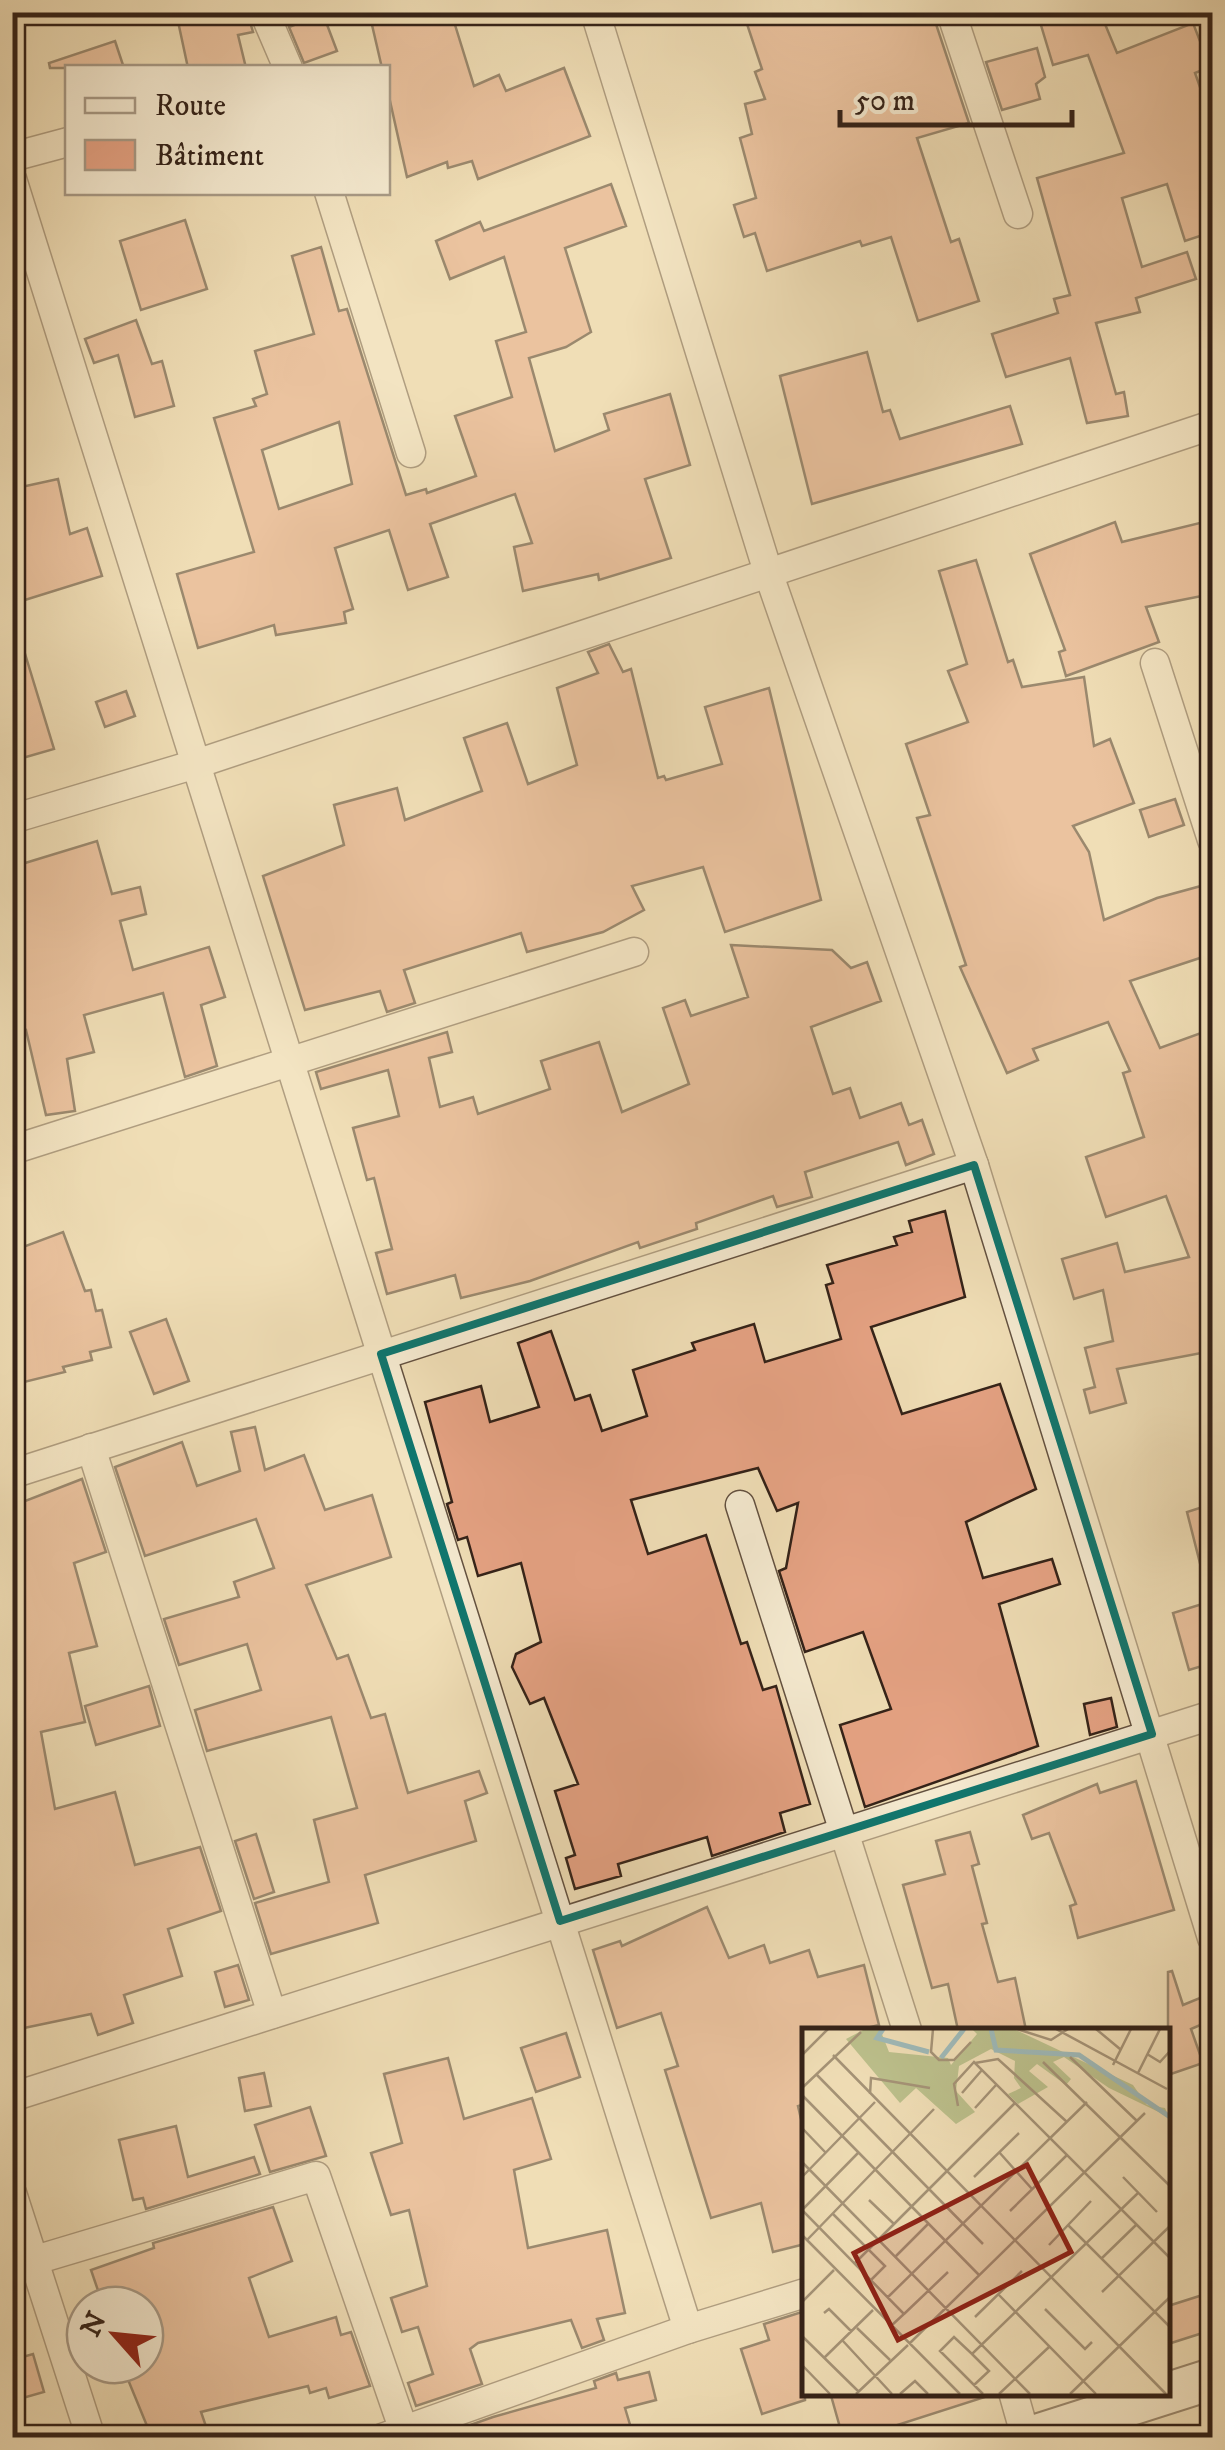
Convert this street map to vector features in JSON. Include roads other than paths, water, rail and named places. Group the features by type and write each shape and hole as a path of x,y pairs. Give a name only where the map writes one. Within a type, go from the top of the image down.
{"main road":[{"path":"1170,2392 1212,2379"},
{"path":"1026,2438 1162,2395"},
{"path":"1119,2438 1212,2407"}],"street":[{"path":"264,12 287,65"},
{"path":"595,12 768,572 974,1165 1212,1938"},
{"path":"951,12 1018,214"},
{"path":"12,158 65,143"},
{"path":"12,178 688,2328"},
{"path":"330,195 411,454"},
{"path":"12,820 196,764 1212,425"},
{"path":"1155,663 1212,840"},
{"path":"12,1150 634,952"},
{"path":"12,1474 974,1165"},
{"path":"91,1448 272,2014"},
{"path":"740,1505 906,2028"},
{"path":"12,2097 1212,1715"},
{"path":"23,2263 316,2176 393,2434 688,2328 802,2294"},
{"path":"12,2193 23,2263 91,2438"},
{"path":"1013,2395 1026,2438"}]}
